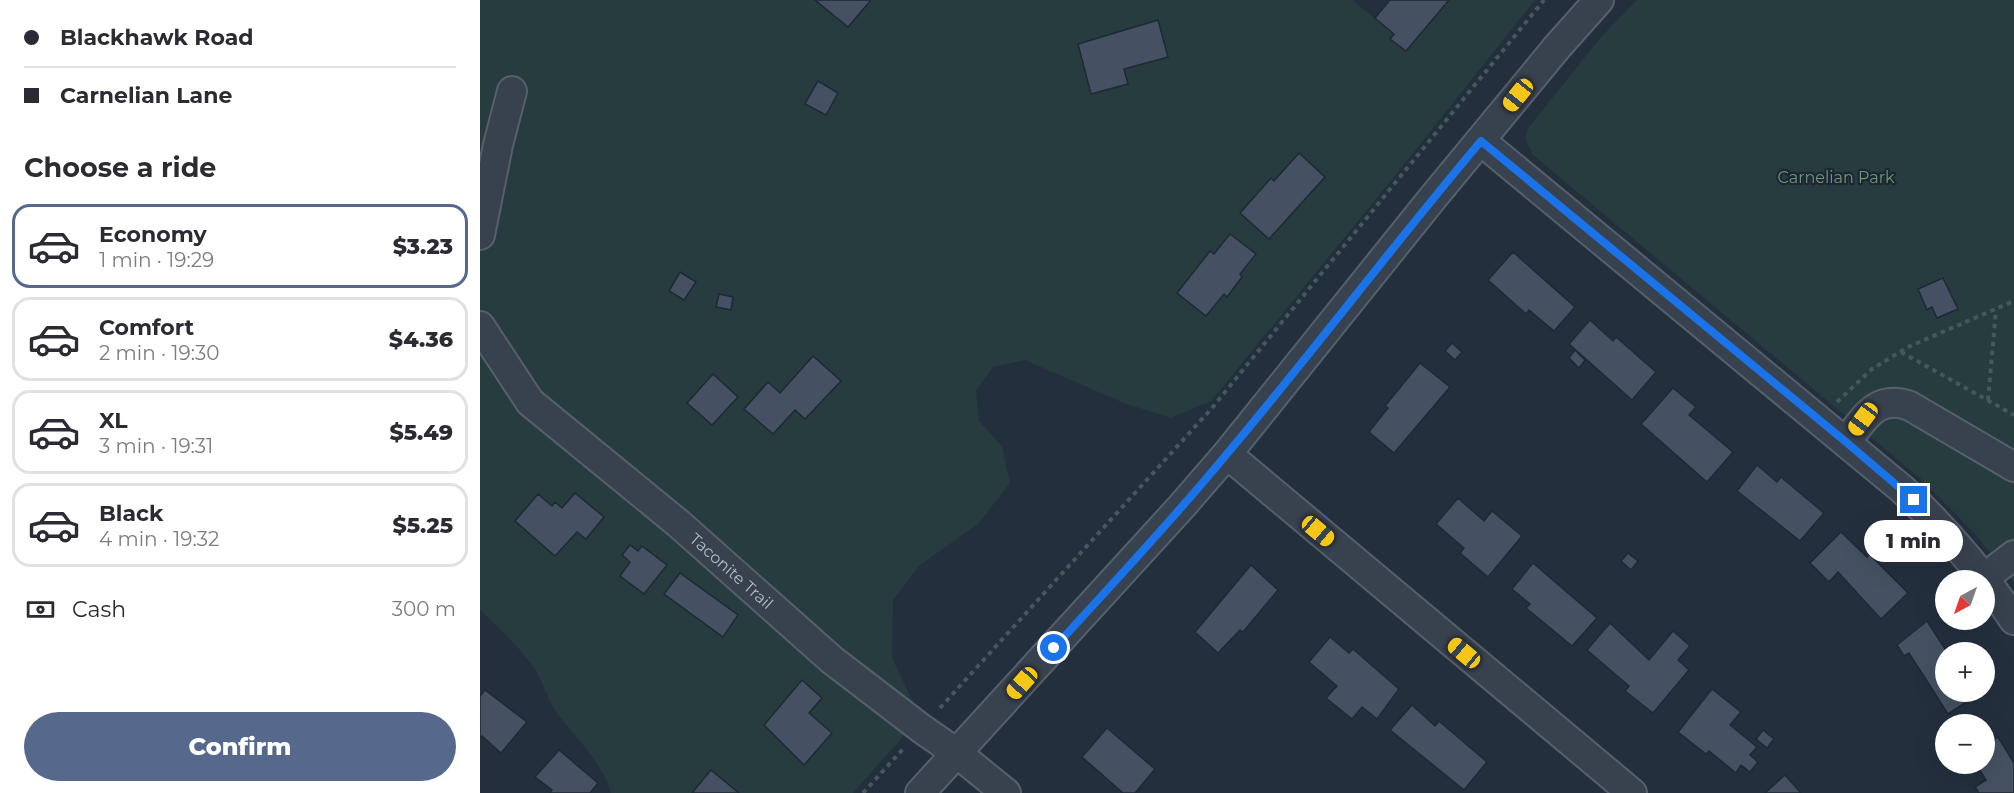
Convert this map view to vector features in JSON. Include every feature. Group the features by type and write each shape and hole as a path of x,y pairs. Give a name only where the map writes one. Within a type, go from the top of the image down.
{"street":[{"path":"921,793 1137,558 1227,454 1431,200 1558,46 1599,0"},
{"path":"480,235 498,145 512,91"},
{"path":"1481,141 1819,419 1926,511 1978,570"},
{"name":"Taconite Trail","path":"480,326 530,402 679,524 832,660 958,754 1006,793"},
{"path":"1846,442 1873,410 1881,404 1899,402 1910,406 2014,467"},
{"path":"1227,454 1632,793"},
{"path":"1994,570 2014,555"},
{"path":"1995,593 2014,620"}],"path":[{"path":"863,793 1212,408 1544,0"},
{"path":"1819,419 1865,375 1900,352 1937,333 2014,301"},
{"path":"1988,400 1996,309"},
{"path":"1900,352 2014,415"}],"green space":[{"path":"480,0 1352,0 1394,34 1391,39 1406,51 1449,0 1535,0 1211,401 1171,418 1124,403 1025,360 993,367 976,391 979,421 1002,446 1010,483 979,523 919,566 893,600 892,658 914,704 907,732 853,793 611,793 595,761 557,713 534,668 480,610"},
{"name":"Carnelian Park","path":"1637,0 2014,0 2014,583 1976,535 1921,479 1533,155 1525,138 1529,127 1601,37"}],"building":[{"path":"815,0 871,0 848,27"},
{"path":"1390,0 1449,0 1406,51 1390,39 1394,34 1375,18"},
{"path":"1158,20 1168,57 1124,69 1128,84 1091,94 1078,44"},
{"path":"818,81 838,93 826,115 805,104"},
{"path":"1299,153 1325,177 1269,239 1240,213 1271,178 1274,181"},
{"path":"1230,234 1256,254 1240,274 1242,277 1227,297 1224,294 1206,316 1177,293 1210,251 1214,254"},
{"path":"1513,252 1575,307 1554,331 1529,310 1526,314 1488,280"},
{"path":"680,272 696,282 684,300 669,291"},
{"path":"1943,278 1958,309 1937,318 1932,307 1927,310 1918,289"},
{"path":"719,294 733,297 731,310 716,307"},
{"path":"1590,320 1613,341 1616,337 1656,372 1632,400 1569,344"},
{"path":"1452,343 1462,352 1455,360 1445,351"},
{"path":"1575,350 1585,360 1579,368 1569,358"},
{"path":"813,356 841,381 805,419 795,410 773,434 744,409 768,382 780,393"},
{"path":"1420,363 1450,387 1394,453 1369,432 1388,408 1385,406"},
{"path":"713,374 738,397 712,425 687,403"},
{"path":"1673,388 1696,407 1689,415 1733,452 1707,482 1641,424"},
{"path":"1757,465 1777,482 1781,477 1824,513 1800,541 1737,491"},
{"path":"575,493 604,517 586,539 577,532 555,556 515,521 538,494 552,506 555,502 562,508"},
{"path":"1458,498 1484,521 1492,511 1522,536 1488,577 1460,553 1464,548 1436,524"},
{"path":"1841,532 1867,557 1869,554 1908,593 1881,619 1838,572 1829,582 1810,563"},
{"path":"630,545 638,551 642,546 667,565 644,594 620,576 630,562 622,555"},
{"path":"1628,553 1638,561 1631,570 1621,561"},
{"path":"1533,563 1597,618 1572,646 1526,608 1530,604 1512,589"},
{"path":"1251,565 1278,590 1243,632 1240,630 1218,653 1195,632"},
{"path":"680,573 738,615 723,637 664,594"},
{"path":"1927,621 1941,642 1935,642 1935,694 1909,653 1904,656 1897,645"},
{"path":"1610,623 1649,660 1673,631 1690,646 1678,660 1689,670 1653,713 1625,691 1629,686 1587,650"},
{"path":"1330,637 1349,653 1353,649 1399,689 1377,719 1362,707 1352,719 1326,698 1337,686 1309,662"},
{"path":"802,680 822,698 809,713 832,733 804,765 764,725"},
{"path":"1712,689 1741,712 1730,725 1757,747 1750,755 1758,762 1750,772 1741,765 1736,773 1709,751 1706,754 1678,732"},
{"path":"485,690 527,722 501,753 482,736 480,738 480,696"},
{"path":"1940,702 1966,702 1948,714"},
{"path":"1412,705 1435,726 1439,721 1487,762 1464,790 1390,730"},
{"path":"1107,728 1155,769 1135,793 1123,793 1082,757"},
{"path":"1763,730 1774,739 1767,748 1756,739"},
{"path":"1998,737 2014,763 2014,793 1979,793 1975,787 1986,780 1982,774 1995,774 1995,739"},
{"path":"559,750 598,783 590,793 550,793 552,790 535,777"},
{"path":"711,770 739,793 692,793"},
{"path":"1785,775 1801,793 1765,793"}],"route":[{"path":"1054,648 1137,558 1227,454 1481,141 1914,500"}]}
